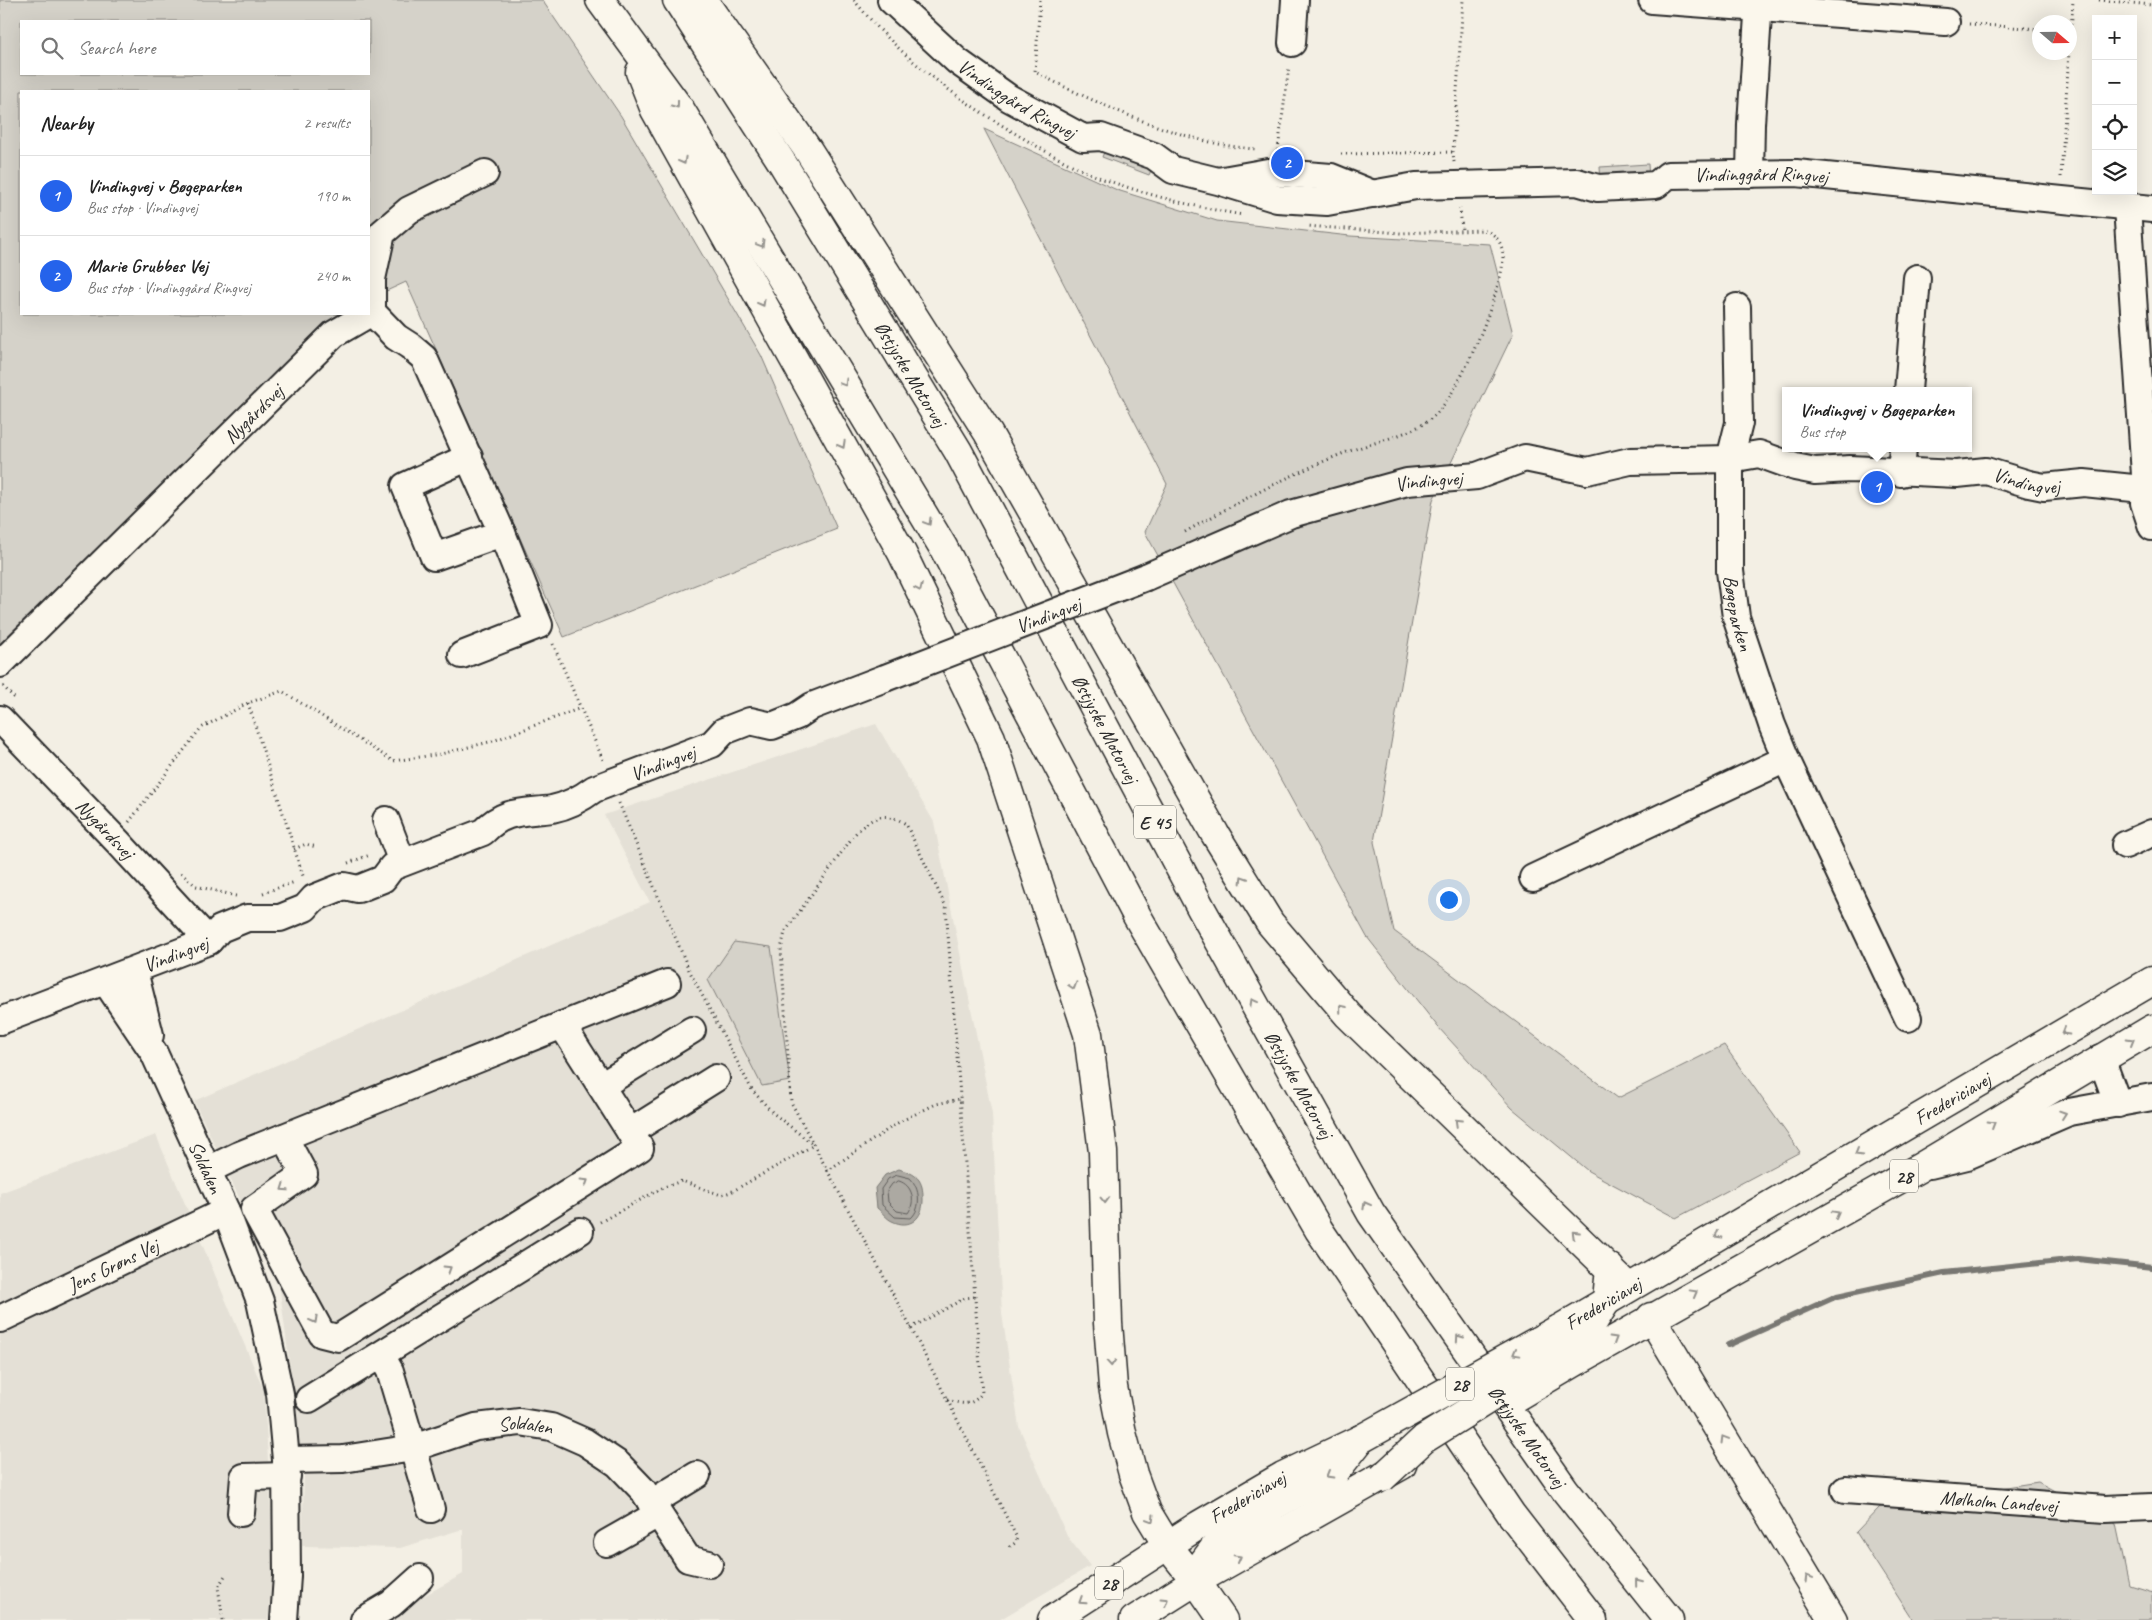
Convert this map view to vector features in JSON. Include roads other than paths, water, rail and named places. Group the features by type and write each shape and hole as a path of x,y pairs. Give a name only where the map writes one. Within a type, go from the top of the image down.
{"main road":[{"path":"600,0 626,38 680,109 943,547 1137,916 1319,1230 1511,1514 1593,1620"},
{"name":"Østjyske Motorvej","path":"677,0 783,164 958,451 1202,910 1371,1214 1565,1490 1669,1620"},
{"path":"703,0 808,150 988,433 1210,825 1270,923 1348,1015 1615,1285 1652,1317 1833,1620"},
{"path":"626,38 655,110 902,553 991,738 1088,1034 1103,1152 1108,1322 1113,1387 1122,1433 1133,1474 1147,1512 1167,1545 1196,1581 1222,1620"},
{"name":"Fredericiavej","path":"1615,1285 2152,981"},
{"name":"Fredericiavej","path":"1052,1620 1167,1545 1283,1476 1567,1347 1652,1317 1919,1168 2152,1029"},
{"path":"1567,1347 1582,1340 1615,1285"},
{"name":"28","path":"1134,1620 1196,1581 1382,1478 1424,1439 1567,1347"},
{"path":"1196,1581 1203,1563 1218,1544 1275,1505 1335,1472 1361,1439"}],"street":[{"name":"Vindinggård Ringvej","path":"891,0 958,61 1009,98 1083,138 1101,137 1154,156 1173,170 1277,199 1327,202 1416,186 1577,182 1598,188 1656,185 1668,175 1796,173 2140,208"},
{"path":"1292,43 1295,0"},
{"path":"1652,0 1759,4 1946,22"},
{"path":"1750,174 1751,124 1759,4"},
{"path":"462,655 539,625 502,533 424,358 396,337 372,312 372,279 382,234 409,210 484,173"},
{"path":"2140,208 2148,490 2144,503 2152,527"},
{"path":"1908,387 1917,278"},
{"path":"1730,459 1738,423 1737,307"},
{"name":"Nygårdsvej","path":"0,664 334,334 367,315"},
{"name":"Vindingvej","path":"0,1021 209,941 220,929 247,918 280,918 305,908 314,898 344,886 349,876 376,864 397,864 482,832 494,821 517,812 554,808 583,797 594,789 608,774 712,744 724,731 750,721 772,726 797,716 812,706 1146,577 1291,514 1407,482 1477,476 1525,458 1587,471 1630,461 1730,459 1759,454 1795,467 1815,471 1850,469 1902,460 1957,474 1986,471 2044,487 2084,483 2148,490"},
{"path":"469,458 405,486 434,557 502,533"},
{"name":"Bøgeparken","path":"1730,459 1730,570 1736,617 1769,717 1786,759 1908,1018"},
{"name":"Nygårdsvej","path":"10,712 128,830 209,941"},
{"path":"1533,878 1786,759"},
{"path":"386,820 397,864"},
{"path":"2125,845 2152,833"},
{"name":"Soldalen","path":"134,971 154,1053"},
{"name":"Soldalen","path":"106,982 154,1053 226,1211 260,1301 280,1394 287,1468 287,1576 284,1620"},
{"path":"208,1170 284,1137 667,983"},
{"path":"284,1137 304,1174 254,1209 322,1334 338,1338 640,1148 562,1025"},
{"path":"601,1086 692,1030"},
{"path":"2101,1058 2118,1104"},
{"path":"630,1132 716,1078"},
{"path":"1919,1168 1967,1156 2069,1112 2152,1097"},
{"name":"Jens Grøns Vej","path":"0,1319 226,1211"},
{"path":"309,1399 580,1231"},
{"path":"381,1355 390,1371 431,1509"},
{"name":"Soldalen","path":"287,1468 413,1448 476,1427 520,1422 551,1427 585,1442 618,1464 642,1490 688,1559 709,1564"},
{"path":"241,1513 244,1477 287,1468"},
{"path":"607,1543 697,1475"},
{"name":"Mølholm Landevej","path":"1845,1490 2105,1509 2152,1507"},
{"path":"364,1620 390,1604 420,1578"}],"water":[{"path":"899,1169 917,1178 923,1192 921,1212 914,1221 904,1224 890,1220 877,1208 875,1188 885,1175"}],"waterway":[{"path":"1728,1345 1837,1296 1944,1273 2078,1259 2152,1267"}],"place":[{"name":"Marie Grubbes Vej","path":"1287,163"},
{"name":"Vindingvej v Bøgeparken","path":"1877,487"}]}
